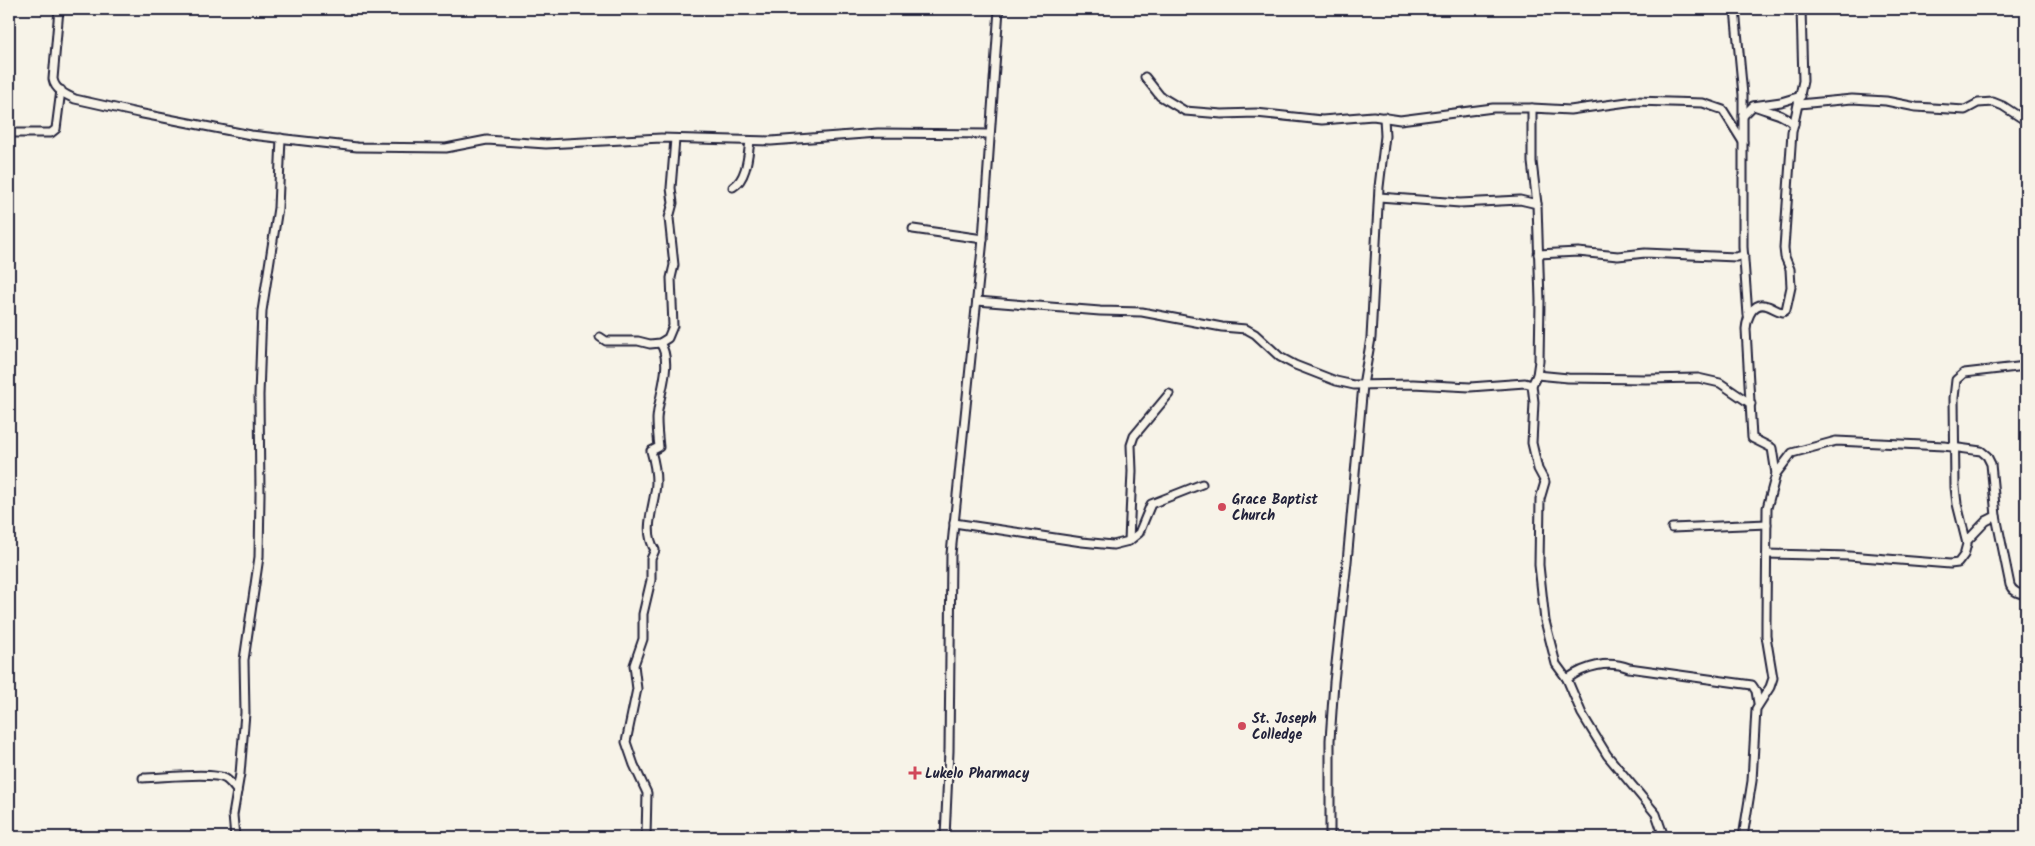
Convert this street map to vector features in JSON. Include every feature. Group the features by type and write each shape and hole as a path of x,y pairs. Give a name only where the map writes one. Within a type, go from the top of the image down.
{"street":[{"path":"60,9 53,79 54,84 61,90 75,99 138,114 251,135 357,147 446,148 487,140 546,144 675,139 750,141 878,133 990,134"},
{"path":"945,837 949,751 951,554 977,300 998,9"},
{"path":"1734,9 1743,95 1742,246 1748,316 1746,358 1751,404 1752,438 1772,448 1776,474"},
{"path":"1748,316 1756,307 1762,305 1781,312 1786,310 1787,306 1791,280 1790,269 1785,257 1784,240 1788,222 1794,124 1803,81 1801,9"},
{"path":"1145,77 1160,96 1185,111 1222,114 1256,113 1322,120 1361,116 1400,120 1493,108 1570,110 1635,101 1703,103 1723,110 1743,142"},
{"path":"9,133 51,133 56,128 61,90"},
{"path":"1743,116 1753,106 1800,100 1852,99 1886,101 1916,107 1965,110 1978,103 1993,102 2003,106 2026,121"},
{"path":"1753,106 1774,111 1786,117 1794,124"},
{"path":"1532,108 1532,162 1537,204 1540,301 1537,375 1532,385 1533,450 1538,469 1545,482 1540,499 1540,584 1549,641 1556,664 1566,678 1582,714 1607,755 1640,797 1653,810 1664,837"},
{"path":"1330,837 1329,765 1332,697 1363,385 1371,338 1379,187 1385,136 1384,117"},
{"path":"235,837 233,823 245,712 244,660 258,557 260,494 259,395 262,311 278,208 281,138"},
{"path":"600,337 606,341 660,343 668,338 673,326 671,278 674,265 669,218 672,203 671,188 675,139"},
{"path":"733,187 738,184 746,168 750,141"},
{"path":"1379,197 1460,203 1520,200 1537,204"},
{"path":"913,229 982,240"},
{"path":"1538,254 1578,252 1618,256 1645,253 1736,257 1744,255"},
{"path":"977,300 1100,311 1142,312 1246,330 1254,334 1280,357 1336,381 1363,385 1412,384 1470,387 1525,383 1532,385"},
{"path":"646,837 648,793 634,765 626,742 636,689 634,665 643,639 643,614 651,580 651,559 655,550 650,543 649,522 656,485 651,451 659,447 657,419 664,372 665,351 660,343"},
{"path":"1767,554 1849,556 1954,564 1961,561 1967,541 1957,504 1955,472 1956,380 1964,373 2026,366"},
{"path":"1537,375 1626,379 1698,378 1720,383 1751,404"},
{"path":"1129,541 1132,471 1131,445 1134,436 1169,394"},
{"path":"1758,703 1770,687 1773,678 1766,636 1768,501 1776,474 1792,454 1836,441 1955,447 1981,451 1989,458 1994,486 1996,516 2011,588 2019,594 2026,595"},
{"path":"954,523 1098,544 1113,544 1129,541 1138,533 1151,504 1202,484"},
{"path":"1967,541 1986,521 1996,516"},
{"path":"1672,528 1767,524"},
{"path":"1566,678 1574,673 1600,664 1618,664 1629,668 1748,684 1754,687 1758,703 1752,781 1743,837"},
{"path":"143,778 221,777 228,780 237,791"}],"place":[{"name":"Grace Baptist Church","path":"1222,507"},
{"name":"St. Joseph Colledge","path":"1242,726"},
{"name":"Lukelo Pharmacy","path":"915,773"}]}
